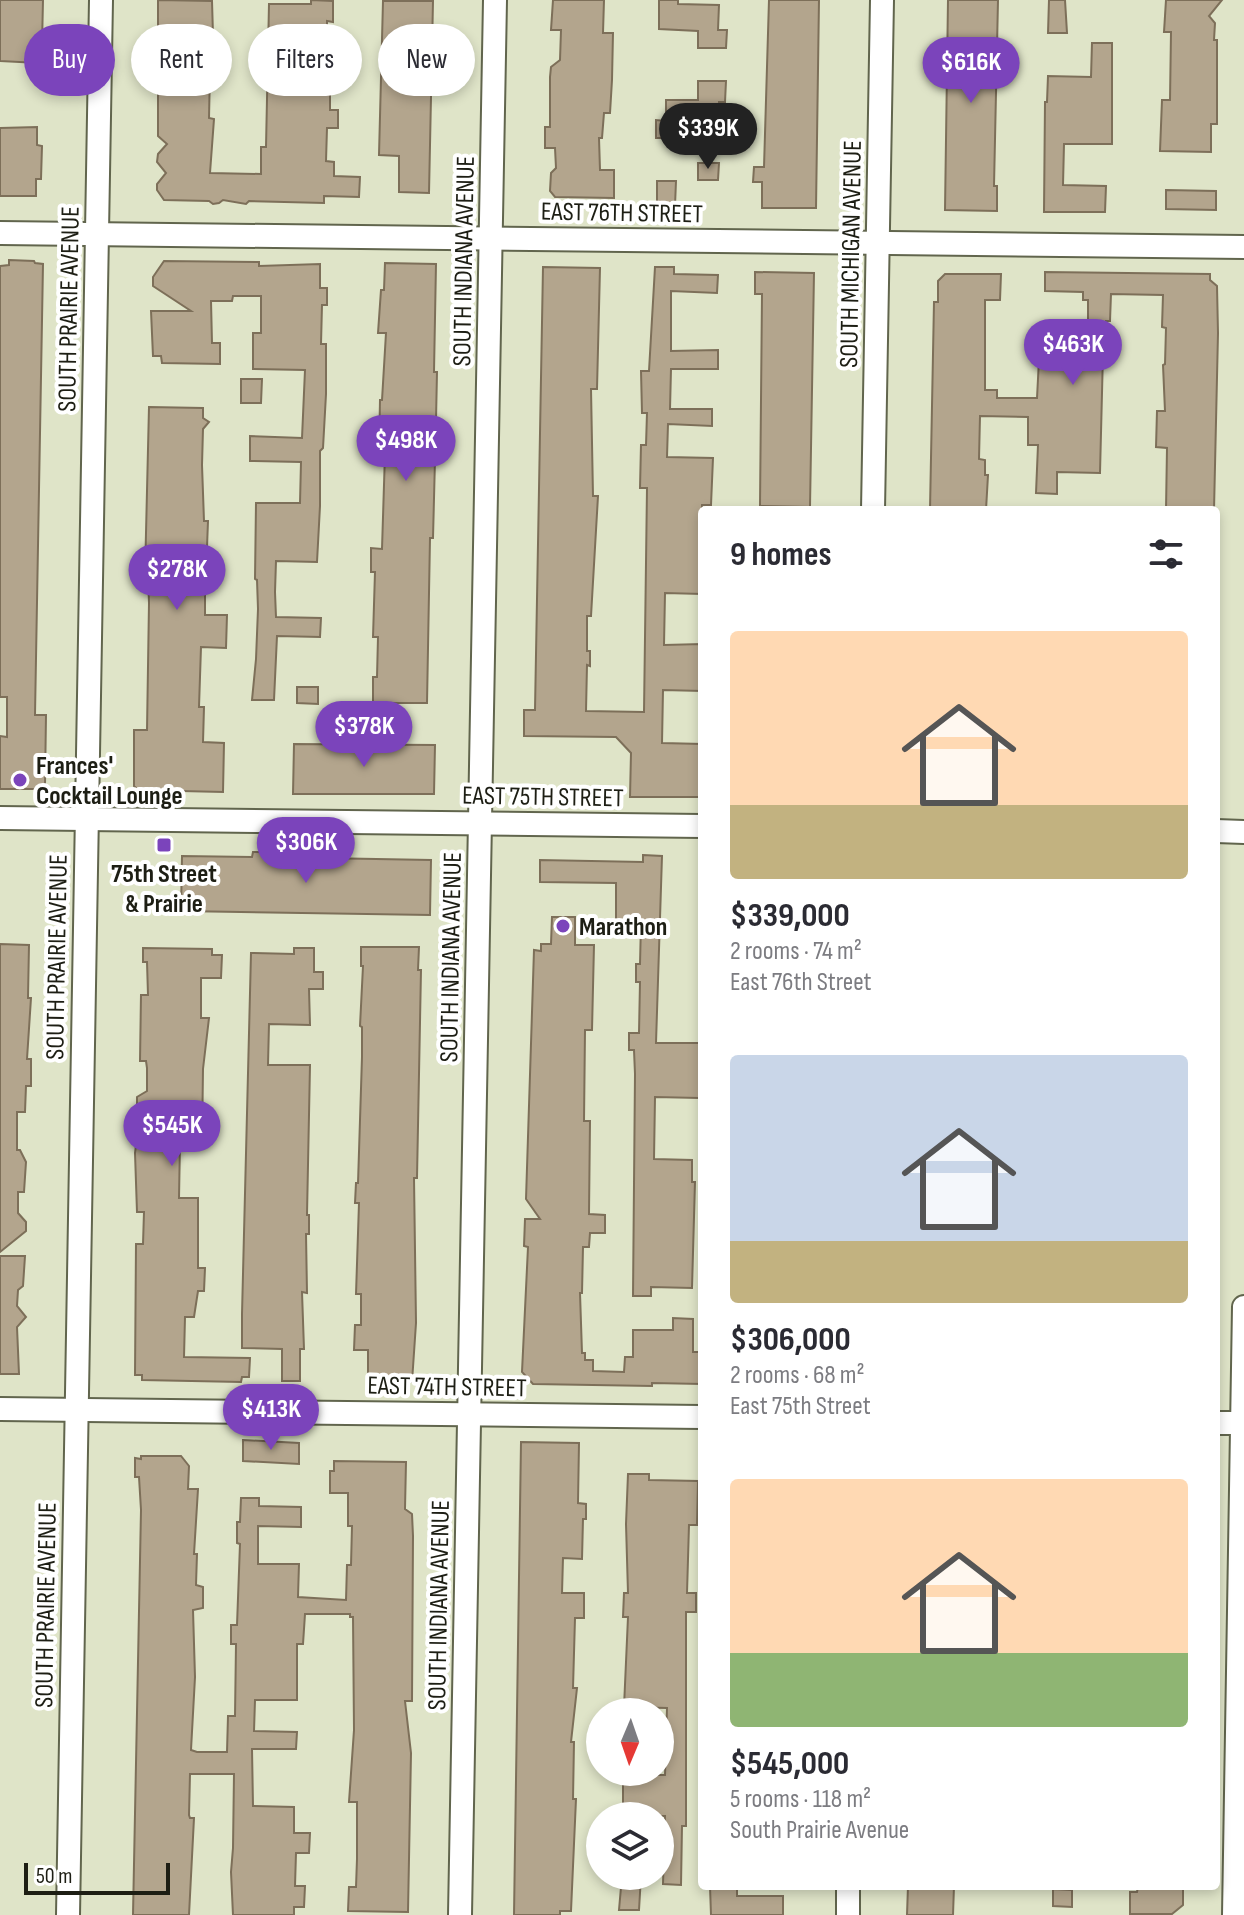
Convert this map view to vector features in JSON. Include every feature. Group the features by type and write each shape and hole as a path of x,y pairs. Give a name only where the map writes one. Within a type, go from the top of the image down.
{"street":[{"name":"SOUTH PRAIRIE AVENUE","path":"68,1915 101,0"},
{"name":"SOUTH INDIANA AVENUE","path":"460,1915 495,0"},
{"name":"SOUTH MICHIGAN AVENUE","path":"873,506 882,0"},
{"name":"EAST 76TH STREET","path":"0,233 1244,247"},
{"name":"EAST 75TH STREET","path":"0,818 698,826"},
{"path":"1220,831 1244,832"},
{"path":"1234,1915 1244,1307"},
{"name":"EAST 74TH STREET","path":"0,1409 698,1417"},
{"path":"1220,1423 1243,1423"},
{"path":"848,1890 848,1915"}],"building":[{"path":"0,0 43,0 42,24 24,24 24,62 0,61"},
{"path":"158,0 212,1 213,24 158,24"},
{"path":"553,0 604,0 603,33 613,33 612,80 610,113 604,113 602,138 599,138 600,170 614,170 614,198 555,197 550,191 551,173 556,168 555,148 545,148 545,127 550,127 551,67 560,60 561,30 551,30"},
{"path":"659,0 678,0 678,4 719,5 718,30 727,30 726,48 698,48 698,31 659,29"},
{"path":"769,0 819,0 816,208 762,208 762,182 753,182 754,167 764,167"},
{"path":"948,0 998,0 994,186 997,186 997,211 945,210"},
{"path":"1049,0 1065,0 1067,33 1048,33"},
{"path":"1166,0 1222,0 1209,16 1215,23 1214,40 1217,40 1217,124 1211,124 1211,152 1160,151 1162,100 1170,100 1171,32 1164,32"},
{"path":"333,1 333,22 327,21 327,24 269,24 269,4"},
{"path":"383,1 433,1 433,24 382,24"},
{"path":"1092,43 1112,43 1112,144 1064,144 1063,185 1106,186 1105,212 1044,212 1048,76 1091,77"},
{"path":"698,81 726,81 725,102 719,102 718,129 675,128 675,138 656,138 656,120 666,121 666,100 698,100"},
{"path":"158,96 209,96 209,118 214,119 210,173 261,174 261,147 266,147 267,96 330,96 330,110 338,110 338,128 327,128 326,161 334,162 334,176 360,177 359,197 324,196 324,203 249,201 246,204 223,200 213,204 209,201 164,200 157,190 157,184 166,173 157,162 158,154 167,144 158,136"},
{"path":"381,96 431,96 429,193 399,192 399,156 379,155"},
{"path":"37,127 37,145 42,146 41,179 36,179 36,196 0,196 0,128"},
{"path":"698,163 719,163 718,180 698,180"},
{"path":"657,181 676,181 675,206 657,206"},
{"path":"1166,190 1216,191 1216,210 1166,209"},
{"path":"9,260 43,264 35,715 46,715 45,785 39,789 0,789 0,736 7,737 7,697 0,697 0,266 9,265"},
{"path":"164,261 259,262 259,266 320,264 320,288 327,288 327,305 322,305 321,344 326,344 326,394 323,448 320,451 317,562 276,561 275,592 276,617 321,618 320,637 277,636 274,700 252,700 258,609 255,579 256,503 300,503 301,462 250,461 250,436 302,438 305,370 253,369 253,333 261,333 261,296 233,296 232,301 211,301 212,343 220,343 220,364 162,363 161,356 153,356 151,311 191,311 153,286 153,277"},
{"path":"385,263 436,264 434,372 437,372 427,703 373,703 378,637 373,637 375,572 371,572 371,548 382,549 385,453 379,453 386,333 378,333"},
{"path":"543,267 600,268 597,389 591,389 593,496 598,496 591,616 587,616 590,666 587,665 586,711 644,712 647,488 640,488 641,445 646,445 647,413 642,413 641,371 649,371 655,267 674,267 674,274 718,275 717,293 671,291 671,351 718,350 718,369 671,369 670,409 712,409 712,426 668,424 667,457 713,458 711,505 698,506 698,594 665,593 664,645 698,644 698,691 663,690 662,743 698,744 698,797 630,797 631,753 616,737 524,736 524,710 535,710"},
{"path":"755,272 814,273 810,506 760,506 762,294 755,294"},
{"path":"1045,272 1210,274 1210,280 1217,286 1218,333 1214,506 1166,506 1167,448 1156,447 1157,411 1165,411 1163,365 1166,328 1162,327 1163,295 1111,294 1110,321 1106,321 1106,353 1103,353 1100,473 1057,472 1057,494 1036,493 1038,445 1028,445 1028,417 980,416 979,459 985,460 985,475 988,475 986,506 930,506 934,302 938,302 938,281 945,274 1001,274 1000,300 985,300 985,390 997,390 997,398 1037,398 1040,340 1088,339 1088,300 1083,300 1083,292 1045,291"},
{"path":"241,379 262,379 261,403 241,403"},
{"path":"149,407 203,408 203,418 209,422 203,429 202,465 204,521 208,521 205,615 227,615 226,648 201,647 199,707 204,707 203,742 224,743 223,792 138,790 134,786 134,730 147,730 149,603 148,576 145,575"},
{"path":"297,687 318,687 318,704 297,703"},
{"path":"294,744 435,745 434,794 293,794"},
{"path":"253,852 321,853 321,858 431,860 430,915 181,911 182,856 252,857"},
{"path":"643,855 662,856 656,1043 698,1043 698,1098 655,1097 654,1159 692,1160 692,1182 695,1182 692,1288 651,1287 651,1296 633,1296 635,1074 634,1050 629,1050 629,1033 639,1033 640,982 636,982 636,964 640,964 641,923 616,922 616,883 540,882 540,860 643,862"},
{"path":"552,917 575,917 575,945 594,945 592,1030 585,1030 584,1121 590,1121 589,1214 605,1215 605,1233 590,1233 589,1247 583,1247 580,1293 582,1353 585,1353 585,1360 593,1360 593,1371 624,1372 625,1357 633,1357 633,1330 673,1330 673,1318 693,1319 693,1352 698,1352 698,1384 533,1384 522,1372 528,1247 524,1246 525,1219 540,1219 526,1199 534,950 541,951 541,944 551,944"},
{"path":"0,944 29,945 28,998 31,998 27,1059 31,1059 31,1086 26,1086 25,1112 17,1112 17,1150 26,1162 24,1192 18,1192 18,1213 26,1222 26,1231 0,1252"},
{"path":"361,947 419,947 417,1178 414,1178 416,1323 412,1382 407,1384 368,1382 368,1350 354,1350 355,1325 361,1325 361,1294 356,1294 359,1203 355,1203 362,1057"},
{"path":"143,948 212,949 212,955 222,955 221,978 201,978 201,1018 209,1018 203,1069 202,1143 180,1143 179,1198 198,1198 198,1268 205,1268 204,1291 198,1291 194,1317 185,1317 184,1357 250,1358 249,1377 242,1377 241,1382 142,1380 142,1375 135,1375 136,1244 143,1244 144,1212 137,1212 135,1153 138,1130 150,1121 137,1105 137,1097 147,1091 146,1061 140,1061 141,995 148,995 147,962 143,962"},
{"path":"294,948 314,948 314,972 323,972 323,989 309,989 310,1025 269,1024 268,1065 310,1065 307,1293 302,1292 304,1349 300,1349 300,1381 282,1381 282,1349 242,1348 251,953 294,954"},
{"path":"0,1256 25,1256 23,1286 18,1290 17,1306 26,1317 17,1327 19,1374 0,1374"},
{"path":"243,1440 299,1443 299,1464 243,1461"},
{"path":"521,1442 579,1443 578,1503 586,1504 582,1559 563,1558 562,1593 584,1593 584,1618 575,1618 573,1688 577,1688 571,1742 574,1742 573,1799 576,1799 571,1911 560,1911 560,1915 514,1915"},
{"path":"141,1456 181,1456 189,1466 188,1489 198,1489 194,1554 197,1554 196,1585 203,1587 203,1608 193,1610 195,1677 191,1750 197,1752 227,1752 228,1716 235,1716 236,1644 231,1644 231,1625 237,1625 240,1544 237,1543 237,1522 240,1522 241,1498 259,1498 259,1506 301,1507 301,1527 258,1526 258,1564 299,1564 298,1597 346,1600 352,1526 348,1526 348,1493 330,1493 330,1471 334,1471 334,1461 406,1462 405,1509 412,1514 413,1536 412,1701 405,1701 411,1753 408,1912 348,1911 349,1887 356,1887 357,1859 357,1802 349,1802 354,1730 353,1617 350,1614 305,1614 303,1644 297,1644 297,1700 255,1700 254,1731 297,1732 296,1749 252,1749 253,1806 294,1807 294,1833 310,1833 309,1853 296,1853 295,1886 305,1886 304,1907 294,1907 294,1915 233,1915 234,1774 190,1774 189,1815 194,1818 189,1915 133,1915 141,1510 135,1458 141,1459"},
{"path":"628,1474 649,1474 649,1480 698,1481 697,1525 689,1525 687,1593 696,1593 696,1612 686,1612 686,1826 682,1826 681,1885 674,1885 674,1802 623,1802 623,1786 674,1786 674,1698 624,1698 628,1617 623,1617 624,1593 628,1593"},
{"path":"621,1890 640,1890 639,1910 619,1910"},
{"path":"710,1890 737,1890 737,1896 783,1896 783,1915 711,1915"},
{"path":"908,1890 954,1890 953,1915 907,1915"},
{"path":"1053,1890 1072,1890 1072,1907 1053,1906"},
{"path":"1183,1890 1183,1905 1172,1914 1130,1914 1130,1892"}],"place":[{"name":"Frances' Cocktail Lounge","path":"20,780"},
{"name":"75th Street & Prairie","path":"164,845"},
{"name":"Marathon","path":"563,926"}]}
